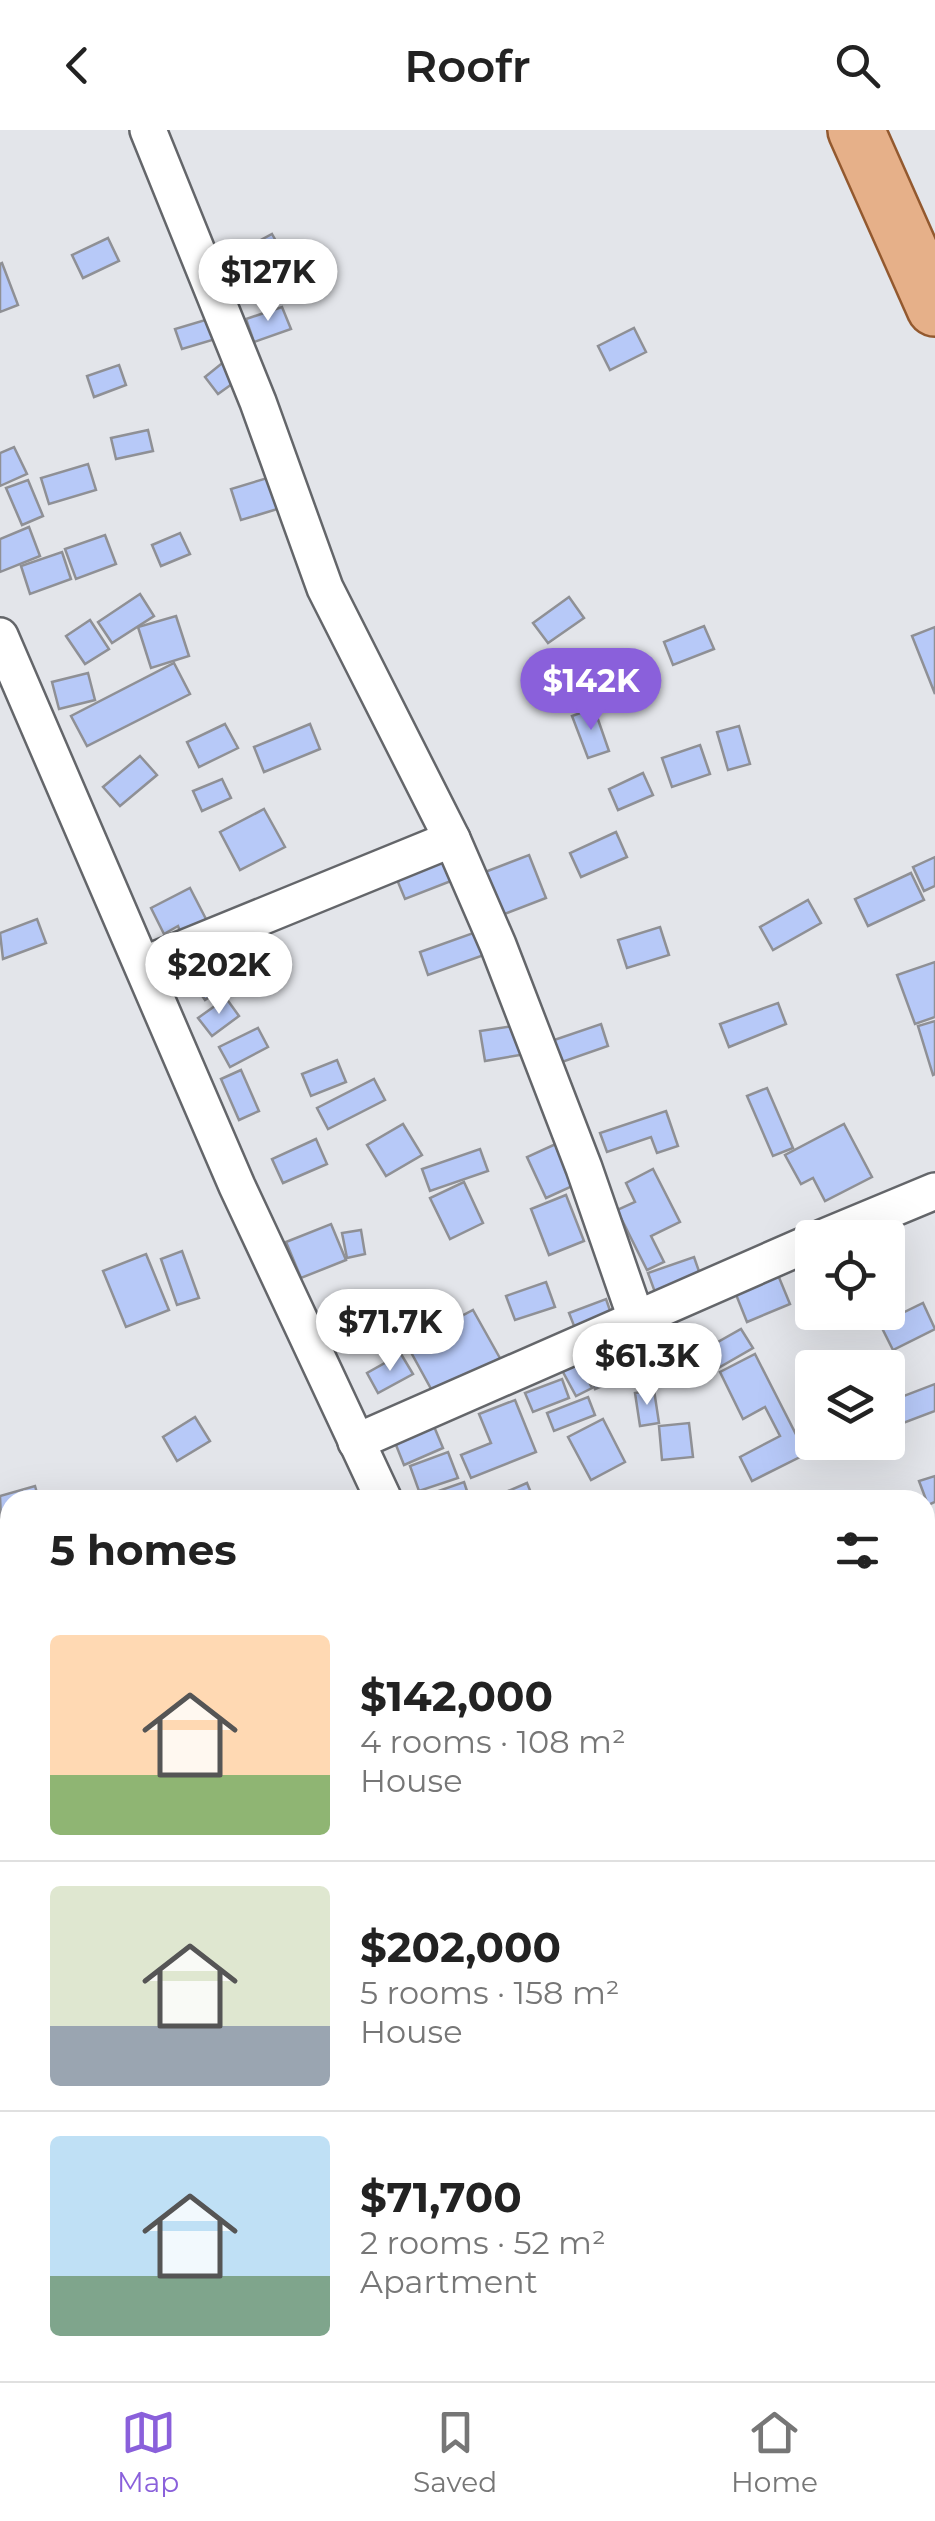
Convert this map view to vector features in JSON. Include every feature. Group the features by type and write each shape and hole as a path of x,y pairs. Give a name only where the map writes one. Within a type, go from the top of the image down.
{"main road":[{"path":"856,130 935,308"}],"street":[{"path":"148,130 258,402 325,588 452,839 498,945 636,1318"},
{"path":"0,636 237,1186 379,1490"},
{"path":"143,965 452,839"},
{"path":"865,1220 935,1191"},
{"path":"356,1442 795,1249"}],"building":[{"path":"272,234 284,255 241,279 229,257"},
{"path":"108,238 119,261 83,278 72,255"},
{"path":"0,264 18,305 0,312"},
{"path":"282,307 291,329 254,342 246,319"},
{"path":"212,318 219,338 182,349 175,329"},
{"path":"634,328 646,352 610,370 598,346"},
{"path":"226,360 239,379 218,394 205,377"},
{"path":"119,365 126,385 94,397 87,376"},
{"path":"148,430 153,451 116,459 111,438"},
{"path":"14,447 27,474 0,486 0,453"},
{"path":"88,464 96,490 49,504 41,478"},
{"path":"274,476 284,507 241,520 231,489"},
{"path":"28,480 43,516 22,525 6,488"},
{"path":"29,527 40,556 0,572 0,539"},
{"path":"180,533 190,554 161,566 152,545"},
{"path":"105,535 116,564 76,579 65,549"},
{"path":"62,552 71,579 30,594 21,566"},
{"path":"140,594 154,616 112,643 98,622"},
{"path":"569,597 584,618 548,643 533,623"},
{"path":"176,616 189,656 151,668 138,627"},
{"path":"90,620 109,649 85,664 66,636"},
{"path":"704,626 714,649 673,665 664,642"},
{"path":"935,627 935,694 912,636"},
{"path":"174,663 190,694 87,746 71,716"},
{"path":"88,673 95,700 59,709 52,682"},
{"path":"594,708 609,751 588,758 572,716"},
{"path":"225,724 238,748 199,767 187,742"},
{"path":"310,724 320,749 264,772 254,747"},
{"path":"739,726 750,764 728,770 717,732"},
{"path":"700,745 710,774 672,787 662,758"},
{"path":"140,756 157,775 120,806 103,787"},
{"path":"643,773 653,795 618,810 609,789"},
{"path":"222,779 231,798 202,811 193,791"},
{"path":"264,809 285,847 240,870 220,832"},
{"path":"616,832 627,857 581,877 570,853"},
{"path":"439,851 451,881 405,899 393,870"},
{"path":"529,855 546,898 502,915 485,872"},
{"path":"935,857 935,886 924,891 913,867"},
{"path":"911,873 924,900 868,926 855,899"},
{"path":"190,888 208,923 182,936 178,926 164,934 151,908"},
{"path":"808,900 821,923 773,950 760,927"},
{"path":"37,919 46,943 3,959 0,933"},
{"path":"660,927 669,955 627,968 618,940"},
{"path":"476,932 484,955 428,975 420,952"},
{"path":"222,938 246,972 205,1000 181,965"},
{"path":"935,962 935,1017 915,1024 897,975"},
{"path":"226,998 239,1016 212,1036 198,1018"},
{"path":"778,1003 786,1024 729,1047 720,1024"},
{"path":"935,1021 935,1074 933,1075 918,1026"},
{"path":"601,1024 608,1046 562,1062 554,1040"},
{"path":"521,1025 526,1054 485,1061 480,1031"},
{"path":"258,1028 268,1047 230,1067 219,1047"},
{"path":"337,1060 346,1082 311,1096 302,1074"},
{"path":"241,1070 259,1111 239,1120 221,1079"},
{"path":"374,1079 385,1100 328,1129 317,1108"},
{"path":"767,1088 793,1148 773,1156 747,1096"},
{"path":"666,1111 678,1146 657,1153 651,1137 607,1152 600,1133"},
{"path":"403,1124 422,1155 386,1176 367,1145"},
{"path":"844,1124 872,1177 825,1201 813,1178 801,1184 785,1155"},
{"path":"316,1139 327,1164 283,1183 272,1159"},
{"path":"558,1143 577,1184 546,1198 527,1157"},
{"path":"480,1149 488,1171 430,1191 422,1169"},
{"path":"653,1169 680,1222 651,1236 664,1262 647,1270 617,1210 635,1202 626,1183"},
{"path":"464,1182 483,1223 450,1239 430,1198"},
{"path":"566,1195 584,1241 549,1255 531,1209"},
{"path":"331,1224 346,1260 301,1278 286,1242"},
{"path":"361,1230 365,1254 347,1258 342,1233"},
{"path":"182,1251 199,1298 177,1305 161,1259"},
{"path":"146,1254 169,1310 126,1327 103,1271"},
{"path":"694,1257 702,1280 656,1295 648,1273"},
{"path":"778,1275 790,1304 747,1322 735,1292"},
{"path":"546,1282 555,1307 515,1320 506,1296"},
{"path":"606,1299 614,1322 578,1336 569,1313"},
{"path":"923,1303 935,1329 893,1350 883,1330 905,1330 905,1312"},
{"path":"473,1310 501,1360 435,1396 407,1345"},
{"path":"741,1329 753,1348 713,1371 702,1351"},
{"path":"600,1345 616,1380 595,1389 579,1354"},
{"path":"574,1352 592,1388 576,1396 557,1361"},
{"path":"401,1354 413,1374 378,1393 367,1373"},
{"path":"755,1354 795,1432 795,1460 752,1481 740,1457 780,1436 765,1407 743,1419 720,1372"},
{"path":"562,1379 569,1398 533,1412 525,1393"},
{"path":"935,1384 935,1411 905,1422 905,1395"},
{"path":"654,1390 659,1423 640,1426 635,1393"},
{"path":"588,1397 595,1415 554,1431 547,1413"},
{"path":"515,1400 536,1452 471,1478 461,1455 491,1443 479,1414"},
{"path":"195,1417 210,1441 177,1461 163,1437"},
{"path":"603,1419 625,1462 591,1480 568,1437"},
{"path":"689,1423 693,1457 662,1460 659,1426"},
{"path":"433,1424 443,1448 404,1465 394,1440"},
{"path":"448,1452 458,1478 419,1490 410,1466"},
{"path":"935,1476 935,1490 922,1490 919,1481"},
{"path":"464,1482 467,1490 441,1490"},
{"path":"527,1483 530,1490 511,1490"}]}
